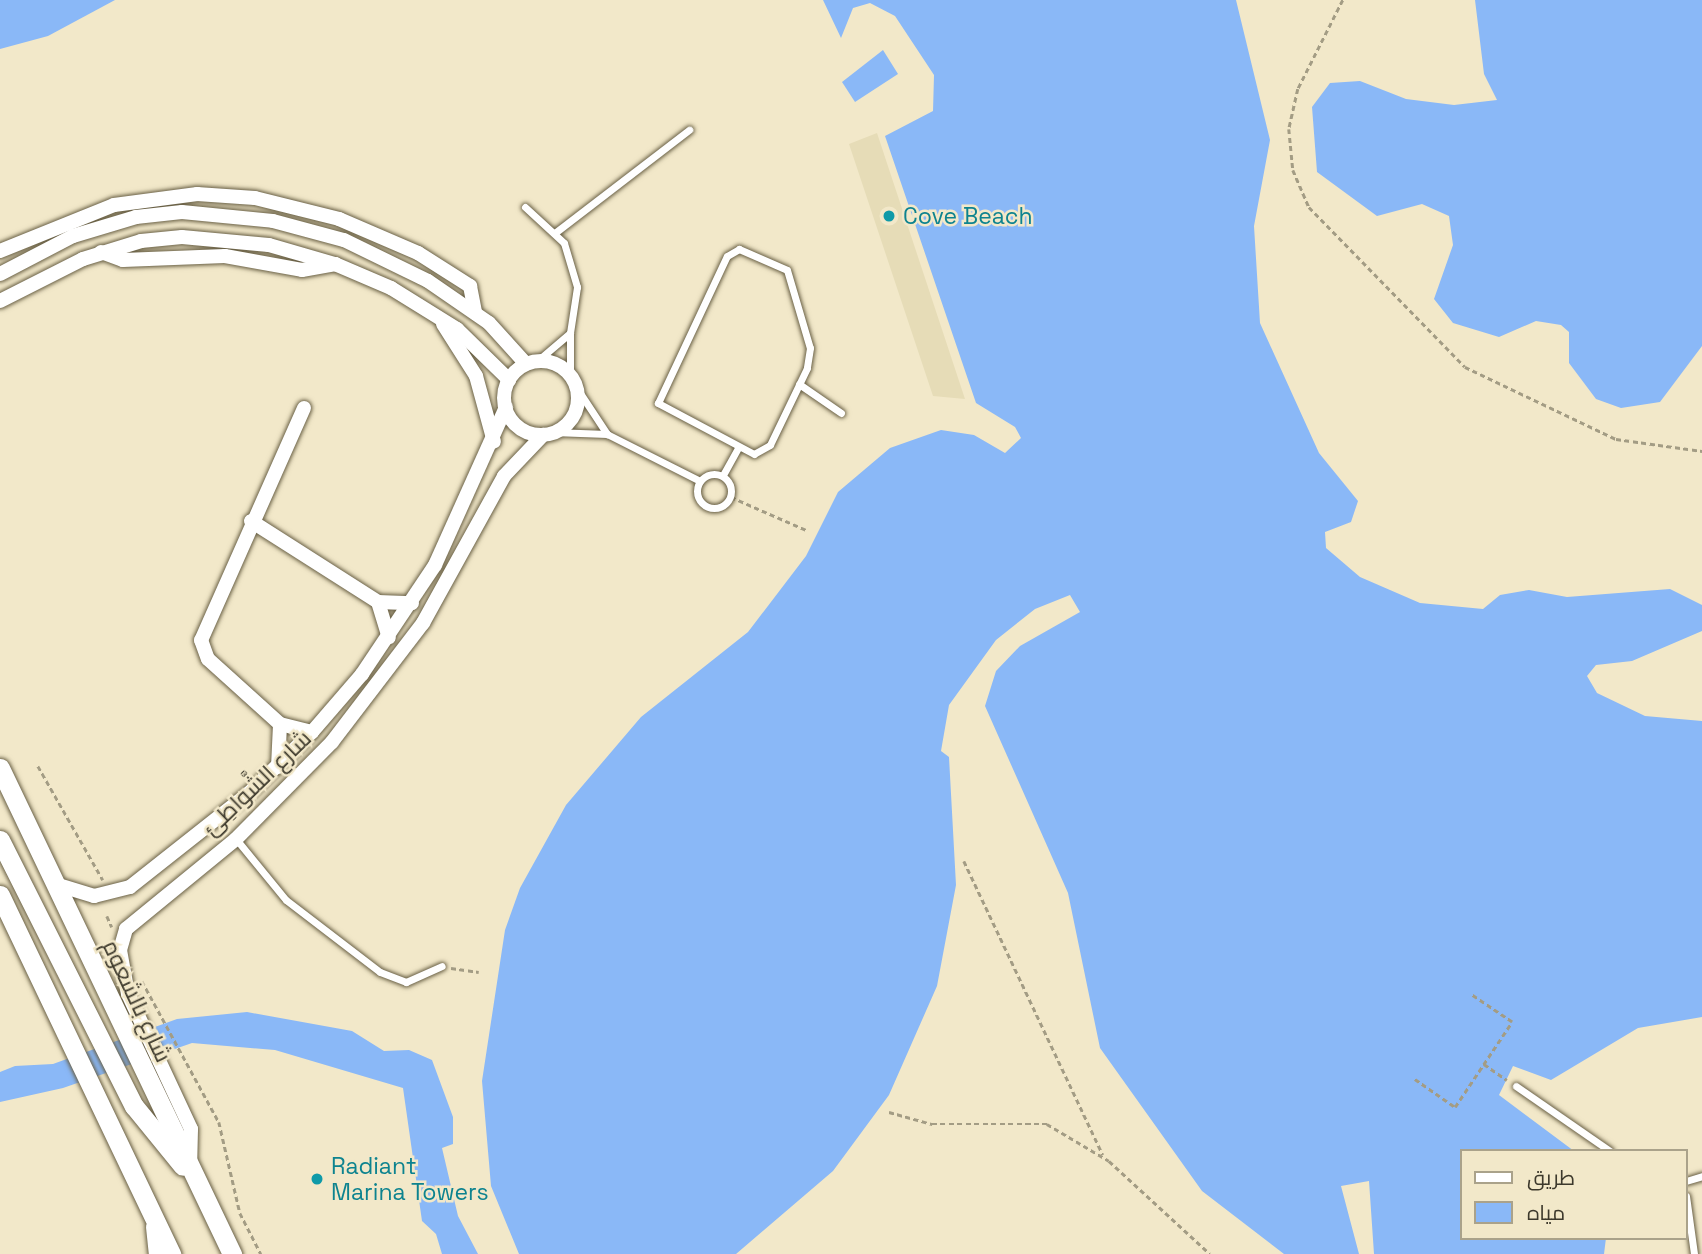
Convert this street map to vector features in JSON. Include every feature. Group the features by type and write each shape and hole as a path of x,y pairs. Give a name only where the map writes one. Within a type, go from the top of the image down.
{"main road":[{"name":"شارع بالشعوم","path":"0,768 55,884 120,999 158,1102 232,1254"},
{"path":"0,840 134,1106 190,1171"},
{"path":"0,896 171,1254"}],"street":[{"path":"0,251 114,205 197,194 255,198 339,219 418,253 470,286 475,311"},
{"path":"0,274 114,222 212,213 292,225 344,240 475,311 532,362 569,374 578,390 573,416 548,433 523,430 506,407 509,380 532,362"},
{"path":"0,301 101,252 123,260 225,256 302,270 335,264 439,317 509,380"},
{"path":"439,317 476,376 494,443"},
{"name":"شارع الشَّواطِئ","path":"55,884 94,896 130,887 278,766 312,732 389,637 412,603 494,443 506,407"},
{"path":"280,724 208,659 201,640 251,521 303,408"},
{"name":"شارع الشَّواطِئ","path":"190,1171 194,1139 173,1089 120,999 120,950 131,922 236,839 332,742 396,662 447,584 504,476 548,433"},
{"path":"251,521 378,602 412,603"},
{"path":"378,602 389,637"},
{"name":"شارع الشَّواطِئ","path":"278,766 280,724 312,732"},
{"path":"151,1212 156,1254"}],"lane":[{"path":"556,232 689,130"},
{"path":"525,207 556,232 576,275 569,374"},
{"path":"734,250 748,250 790,274 810,348 799,384 770,445 754,454 738,448 659,403 734,250"},
{"path":"532,362 570,333"},
{"path":"799,384 841,413"},
{"path":"578,390 607,435"},
{"path":"548,433 607,435 700,481 723,475 738,448"},
{"path":"700,481 703,504 718,508 731,497 723,475"},
{"path":"236,839 296,910 380,972 406,982 442,966"},
{"path":"1513,1085 1607,1149"},
{"path":"1688,1213 1693,1254"}],"path":[{"path":"1343,0 1298,89 1289,129 1293,170 1309,207 1465,367 1616,439 1702,451"},
{"path":"731,497 806,530"},
{"path":"38,766 103,880"},
{"path":"964,860 1104,1157"},
{"path":"442,966 479,972"},
{"path":"137,971 183,1066 219,1122 240,1213 261,1254"},
{"path":"1415,1079 1455,1107 1513,1022 1472,996"},
{"path":"1484,1064 1513,1085"},
{"path":"889,1112 932,1124 1046,1124 1104,1157 1210,1254"}],"sand":[{"name":"Cove Beach","path":"877,133 965,399 933,396 849,144"}],"water":[{"path":"0,0 115,0 48,36 0,49"},
{"path":"823,0 1236,0 1270,140 1254,226 1260,323 1319,453 1358,501 1351,522 1325,532 1326,548 1360,577 1420,603 1483,609 1500,595 1529,590 1567,597 1670,589 1702,605 1702,631 1632,661 1596,665 1587,676 1597,693 1645,716 1702,721 1702,1017 1638,1028 1551,1080 1513,1066 1499,1095 1571,1149 1460,1149 1460,1240 1606,1240 1604,1254 1374,1254 1369,1181 1341,1186 1359,1254 1284,1254 1202,1191 1100,1048 1068,893 985,706 996,671 1020,646 1080,612 1070,595 1035,609 996,640 949,705 941,751 949,757 956,885 937,986 889,1095 833,1171 736,1254 519,1254 491,1186 482,1081 505,930 520,888 566,805 641,717 748,632 806,556 838,492 890,448 941,430 974,435 1005,453 1021,438 1015,427 976,403 885,136 933,111 934,75 895,16 870,3 853,8 841,38"},
{"path":"1475,0 1702,0 1702,346 1660,402 1621,408 1596,399 1569,363 1569,332 1561,325 1536,321 1499,337 1453,323 1434,299 1453,245 1449,216 1422,204 1377,216 1317,172 1312,107 1330,83 1360,81 1406,99 1454,105 1497,100 1484,74"},
{"path":"883,50 898,74 855,102 842,82"},
{"path":"247,1012 352,1031 384,1051 409,1050 432,1060 453,1117 453,1144 442,1148 458,1216 478,1254 442,1254 436,1234 422,1221 403,1088 275,1050 192,1043 63,1088 0,1102 0,1072 15,1066 53,1064 177,1019"}],"place":[{"name":"Cove Beach","path":"889,216"},
{"name":"Radiant Marina Towers","path":"317,1179"}]}
